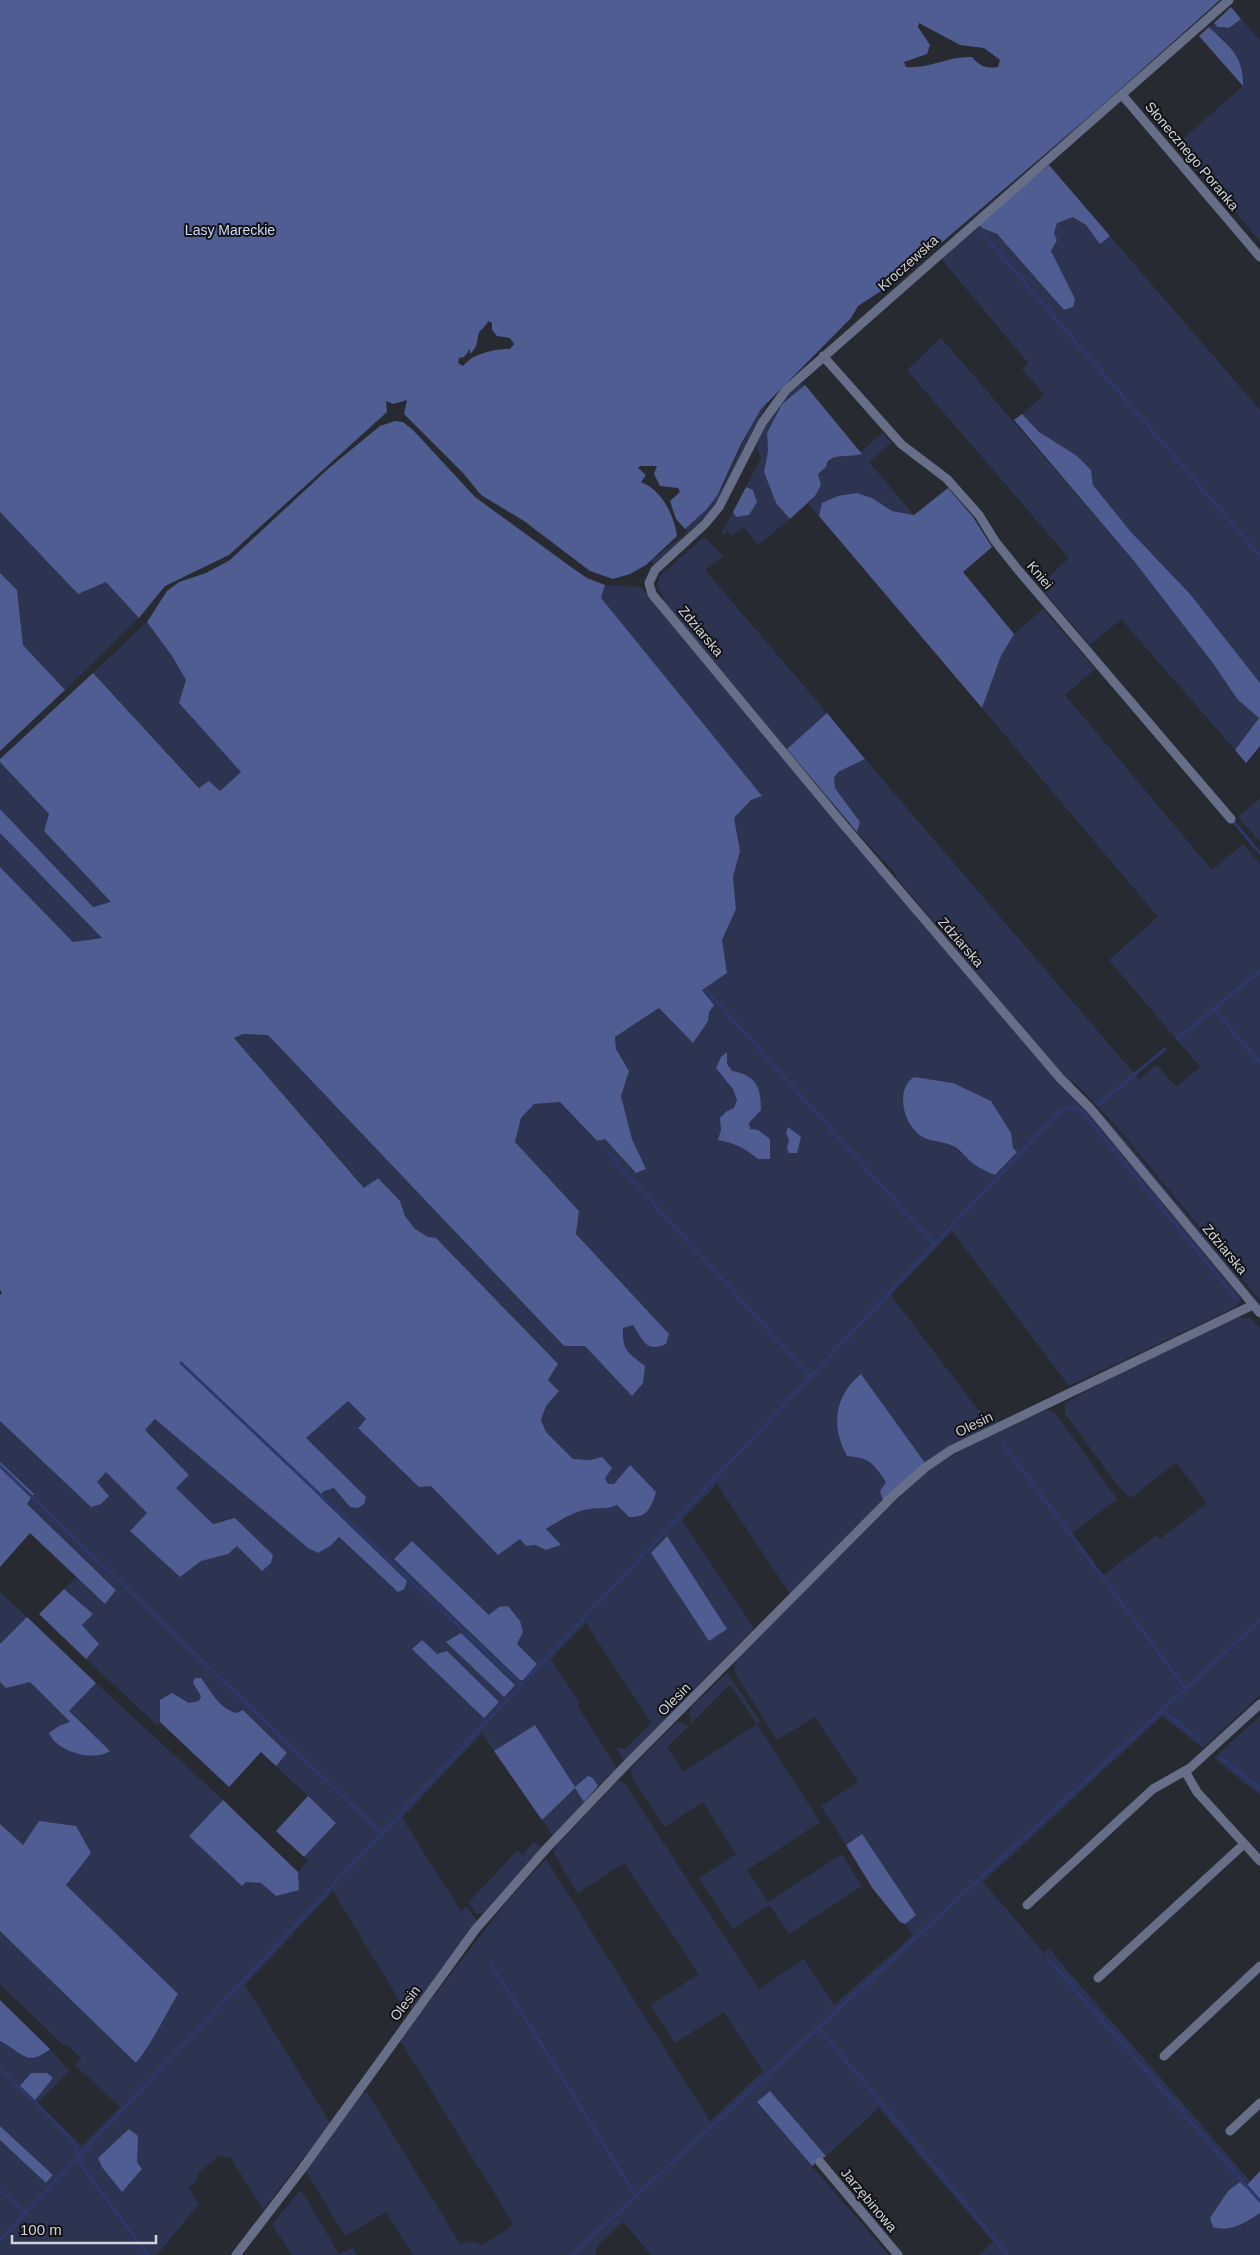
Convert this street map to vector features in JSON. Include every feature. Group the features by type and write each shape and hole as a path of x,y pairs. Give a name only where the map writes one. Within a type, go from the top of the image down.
{"street":[{"name":"Kroczewska","path":"649,583 655,570 714,514 773,406 789,387 1123,96 1229,0"},
{"name":"Słonecznego Poranka","path":"1123,96 1260,257"},
{"name":"Kniei","path":"823,356 901,444 947,479 972,507 995,541 1019,571 1231,818"},
{"name":"Zdziarska","path":"649,583 652,594 842,823 1060,1078 1090,1108 1260,1313"},
{"name":"Olesin","path":"236,2255 302,2169 390,2045 481,1922 545,1850 623,1768 895,1494 926,1467 951,1450 1253,1305"},
{"path":"1027,1905 1153,1789 1185,1771 1260,1704"},
{"path":"1185,1771 1197,1792 1260,1861"},
{"path":"1098,1978 1244,1844"},
{"path":"1164,2056 1260,1966"},
{"path":"1230,2131 1260,2104"},
{"name":"Jarzębinowa","path":"820,2162 898,2255"}],"shaded area":[{"path":"1241,19 1260,40 1260,241 1178,143 1243,86 1241,67 1234,52 1209,27 1214,23 1223,29 1229,28"},
{"path":"1073,216 1086,225 1100,243 1110,236 1260,410 1260,683 1190,594 1131,532 1093,485 1091,470 1039,432 1022,414 1042,397 1043,393 1022,369 1028,363 943,261 943,257 977,223 982,228 997,234 1064,310 1073,307 1051,251 1057,240 1054,234 1057,222"},
{"path":"941,338 1134,561 1212,662 1238,700 1259,718 1235,750 1121,619 1090,645 1039,586 1069,558 907,370"},
{"path":"798,384 805,385 782,404 767,433 768,451 764,472 776,503 790,519 758,545 743,527 732,536 728,531 724,535 721,533 733,512 736,517 753,490 746,487 761,458 756,445 774,412"},
{"path":"768,400 714,508 654,565 651,561 684,535 687,530 685,529 714,501 753,423"},
{"path":"883,433 891,443 869,462 914,515 892,511 872,498 822,503 819,516 808,504 815,496 818,474 831,459 844,455 853,457 862,453 860,452"},
{"path":"0,512 78,594 106,582 139,618 65,690 23,645 17,590 0,573"},
{"path":"704,537 723,556 705,570 827,713 787,749 662,600 664,598 657,585 660,576"},
{"path":"605,585 640,587 644,590 759,729 1086,1109 1240,1297 1240,1302 1234,1308 1069,1386 952,1231 891,1295 978,1410 999,1421 925,1463 861,1374 852,1382 841,1402 838,1412 838,1434 847,1456 866,1460 886,1482 880,1491 883,1501 790,1594 717,1484 682,1520 754,1628 624,1761 616,1748 625,1749 651,1723 586,1623 551,1659 580,1703 577,1705 617,1768 598,1786 593,1778 575,1788 535,1725 494,1751 482,1733 402,1818 461,1911 466,1906 476,1919 476,1925 412,2008 404,2008 333,1891 245,1985 330,2123 263,2210 231,2158 219,2156 199,2172 194,2184 189,2188 199,2204 157,2255 0,2255 0,2140 46,2183 53,2175 0,2126 0,2041 30,2058 42,2055 50,2049 69,2071 38,2103 82,2146 120,2107 75,2065 81,2058 68,2046 63,2045 0,1984 0,1931 136,2063 178,1995 66,1885 91,1853 23,1846 0,1824 0,1682 6,1688 30,1682 70,1723 59,1726 110,1751 69,1711 96,1683 223,1800 189,1836 246,1882 261,1883 276,1896 299,1890 298,1872 308,1861 304,1857 336,1823 276,1766 287,1753 237,1714 226,1709 216,1699 201,1678 201,1696 199,1701 189,1703 172,1693 161,1700 160,1722 157,1725 86,1659 99,1644 82,1625 93,1614 64,1589 76,1577 105,1604 116,1590 27,1504 34,1494 0,1462 0,1421 91,1507 97,1482 106,1472 147,1513 131,1530 180,1577 201,1561 225,1519 213,1524 176,1488 189,1475 145,1430 156,1419 308,1548 330,1546 338,1537 398,1592 406,1581 319,1496 324,1491 334,1488 350,1507 306,1438 348,1401 366,1420 358,1427 431,1486 498,1555 520,1539 546,1550 560,1546 546,1530 566,1517 578,1512 617,1505 630,1465 614,1484 608,1484 590,1460 573,1459 546,1432 541,1420 546,1406 559,1391 548,1380 558,1365 428,1237 415,1229 405,1216 400,1201 377,1178 365,1188 234,1038 243,1034 268,1035 564,1346 585,1346 632,1395 645,1366 627,1350 623,1327 633,1325 648,1346 669,1334 576,1234 579,1211 515,1142 521,1118 534,1104 560,1102 596,1141 605,1139 636,1173 646,1169 632,1139 621,1096 629,1071 616,1049 615,1037 660,1008 693,1042 702,1029 707,1018 707,1006 702,990 727,973 722,940 736,909 733,877 740,851 734,818 751,800 601,598","holes":["914,1077 953,1083 1011,1133 1013,1148 974,1164 952,1145","666,1536 727,1629 709,1640 651,1553","412,1541 489,1615 520,1639 517,1643 520,1680 394,1559"]},
{"path":"1043,609 1095,669 1065,695 1212,870 1243,844 1260,864 1260,1300 1117,1127 1075,1083 1072,1085 1056,1067 896,877 895,873 857,832 860,822 835,788 834,778 838,772 865,759 1139,1079 1157,1065 1176,1087 1200,1067 1109,960 1158,917 982,708 1001,656 1014,634"},
{"path":"147,622 172,656 186,680 179,703 242,772 220,791 200,788 93,673"},
{"path":"0,762 49,814 44,831 111,902 93,907 0,809"},
{"path":"1260,798 1260,842 1238,817"},
{"path":"0,833 102,938 73,942 0,867"},
{"path":"1075,1087 1116,1129 1260,1304 1260,1308"},
{"path":"1240,1316 1242,1319 1250,1317 1260,1328 1260,1695 1203,1748 1162,1716 983,1882 1044,1953 1049,1949 1250,2181 1244,2187 1240,2182 1228,2191 1210,2218 1241,2225 1260,2213 1260,2255 979,2255 993,2242 879,2108 826,2156 770,2091 757,2103 889,2255 651,2255 623,2222 598,2245 595,2255 413,2255 386,2212 345,2236 306,2171 360,2094 367,2092 460,2244 470,2241 483,2245 514,2225 400,2040 508,1900 546,1859 710,2121 763,2071 724,2012 675,2043 651,2005 699,1974 624,1863 578,1893 554,1854 556,1846 618,1781 623,1781 759,1989 804,1959 834,2005 912,1936 905,1924 916,1915 861,1834 846,1845 821,1806 858,1782 815,1717 777,1740 734,1670 736,1658 910,1486 938,1463 993,1434 1047,1410 1057,1415 1117,1499 1072,1533 1103,1575 1157,1535 1160,1539 1207,1503 1176,1462 1131,1498 1119,1487 1065,1414 1065,1403 1111,1378"},
{"path":"0,1592 27,1617 0,1644"},
{"path":"727,1673 761,1722 757,1724 732,1687 728,1686 692,1723 689,1714 691,1707"},
{"path":"1260,1716 1260,1795 1214,1758"},
{"path":"677,1722 689,1726 667,1747 683,1772 757,1724 820,1822 747,1870 768,1902 842,1854 862,1886 789,1934 769,1905 733,1929 699,1878 736,1854 703,1802 665,1827 633,1779 631,1772 633,1766"},
{"path":"575,1788 584,1802 553,1836 542,1820"},
{"path":"534,1842 540,1848 485,1912 476,1914 469,1902 518,1850 522,1855"},
{"path":"301,2190 339,2254 353,2248 357,2255 292,2255 272,2224"}],"green space":[{"name":"Lasy Mareckie","path":"0,0 1220,0 1099,108 899,279 858,306 851,318 761,409 741,444 717,496 706,510 685,529 676,519 670,501 680,492 678,488 660,486 654,474 657,466 640,466 638,468 646,475 641,482 655,491 666,504 677,536 646,565 630,574 613,579 590,571 524,521 481,495 463,473 404,414 407,400 393,404 386,401 387,412 229,555 165,586 139,618 106,582 78,594 0,512","holes":["919,23 960,45 984,48 1000,60 998,67 990,68 984,66 977,63 972,57 955,58 923,66 906,67 904,62 927,54 930,45 918,27","488,321 492,323 492,330 497,336 510,338 514,344 510,349 491,351 478,355 463,366 458,363 459,358 464,357 470,349 470,354 473,351 480,331"]},
{"path":"1231,7 1241,19 1229,28 1218,27 1214,23"},
{"path":"1209,27 1234,52 1241,67 1243,86 1199,36"},
{"path":"1049,165 1110,236 1100,244 1086,225 1073,217 1057,223 1054,234 1057,240 1051,251 1075,299 1073,307 1064,310 997,234 982,228 977,223"},
{"path":"805,385 862,454 840,456 828,461 826,467 818,474 821,485 815,496 790,519 776,503 764,472 768,451 767,433 782,404"},
{"path":"1022,414 1039,432 1077,456 1091,470 1093,485 1131,532 1190,594 1260,683 1260,746 1246,763 1235,750 1259,718 1238,700 1212,662 1134,561 1014,420"},
{"path":"395,421 403,422 413,430 475,497 587,578 605,585 601,598 762,796 751,800 734,818 740,851 733,877 736,909 722,940 727,973 702,990 714,1005 709,1012 708,1021 693,1043 659,1008 615,1037 616,1049 629,1071 621,1096 632,1139 646,1169 636,1173 605,1139 597,1141 560,1102 534,1104 521,1118 515,1142 579,1211 576,1234 669,1334 666,1344 654,1347 646,1344 633,1325 623,1328 627,1350 645,1366 643,1383 632,1396 585,1346 564,1346 268,1035 243,1034 234,1038 364,1188 378,1178 400,1201 405,1216 415,1229 428,1237 436,1238 558,1364 548,1380 559,1391 546,1406 541,1420 546,1432 573,1459 590,1460 602,1457 612,1468 605,1478 608,1484 614,1484 630,1465 656,1492 650,1507 640,1516 629,1517 617,1505 584,1510 546,1529 561,1545 546,1550 535,1545 526,1546 520,1539 498,1555 431,1486 419,1487 358,1428 366,1419 348,1401 306,1438 366,1497 364,1504 358,1508 350,1507 334,1488 324,1491 319,1496 407,1581 404,1589 398,1592 339,1537 330,1546 318,1553 308,1548 155,1419 145,1430 189,1475 176,1488 213,1524 235,1518 273,1555 271,1563 262,1571 237,1546 228,1554 201,1561 180,1577 130,1531 147,1513 106,1472 97,1482 109,1496 101,1504 91,1507 0,1421 0,1295 2,1293 0,1290 0,867 73,942 102,938 0,833 0,809 93,907 111,902 44,831 49,814 0,762 0,759 93,673 199,788 209,781 220,791 241,772 179,703 186,680 172,656 147,622 167,591 179,582 206,573 230,560 329,468 380,426"},
{"path":"746,487 753,490 757,502 749,515 736,517 733,512"},
{"path":"948,488 973,517 992,547 963,572 1014,634 1001,656 982,708 819,516 822,503 838,496 857,493 872,498 892,511 914,515"},
{"path":"0,573 17,590 23,645 65,690 0,751"},
{"path":"827,713 865,759 838,772 834,778 835,788 860,822 857,832 787,749"},
{"path":"727,1052 727,1064 732,1071 747,1076 756,1083 760,1095 761,1110 749,1123 750,1129 758,1130 770,1139 770,1159 758,1159 739,1146 718,1140 721,1130 720,1118 727,1111 734,1108 737,1100 733,1089 716,1068 721,1057"},
{"path":"914,1077 953,1083 991,1101 1011,1133 1013,1148 1017,1152 995,1175 974,1164 954,1146 921,1136 910,1123 904,1107 903,1098 905,1090 908,1082"},
{"path":"788,1127 801,1137 797,1153 789,1153 787,1148 789,1140 786,1133"},
{"path":"861,1374 925,1463 883,1501 880,1491 886,1482 878,1470 866,1460 847,1456 838,1433 837,1422 841,1401 845,1391"},
{"path":"0,1462 34,1494 27,1504 116,1590 105,1604 30,1533 0,1567"},
{"path":"667,1536 727,1629 709,1641 651,1553"},
{"path":"412,1541 489,1615 499,1607 508,1606 520,1621 523,1632 517,1644 537,1664 523,1680 520,1680 394,1559"},
{"path":"64,1589 93,1614 82,1625 99,1644 86,1659 39,1614"},
{"path":"27,1617 96,1683 69,1711 110,1751 103,1754 85,1755 67,1750 53,1740 49,1733 59,1726 70,1722 30,1682 6,1688 0,1682 0,1644"},
{"path":"461,1633 515,1685 504,1697 446,1642"},
{"path":"422,1640 437,1654 447,1651 499,1702 484,1718 412,1649"},
{"path":"195,1678 201,1678 216,1699 226,1708 237,1713 243,1710 287,1753 276,1766 261,1752 229,1787 160,1722 160,1700 172,1693 189,1703 199,1701 201,1696 193,1683"},
{"path":"535,1725 575,1787 588,1776 593,1778 598,1786 584,1802 575,1788 542,1820 494,1751"},
{"path":"308,1796 336,1823 304,1857 276,1831"},
{"path":"223,1800 298,1872 299,1890 276,1896 261,1883 246,1882 242,1886 189,1836"},
{"path":"39,1821 76,1826 91,1853 66,1885 178,1994 153,2038 136,2063 0,1931 0,1824 23,1845"},
{"path":"862,1834 916,1915 905,1924 900,1922 873,1889 846,1845"},
{"path":"0,2000 50,2049 42,2055 30,2058 0,2041"},
{"path":"31,2073 47,2073 53,2078 35,2100 20,2086"},
{"path":"770,2091 826,2156 812,2166 757,2102"},
{"path":"0,2126 53,2175 46,2183 0,2140"},
{"path":"129,2129 138,2136 137,2162 142,2169 122,2192 102,2167 98,2158"},
{"path":"1260,2171 1260,2213 1232,2228 1213,2227 1210,2218 1228,2191 1240,2182 1245,2187"}],"waterway":[{"path":"983,234 1260,556"},
{"path":"1231,819 1260,853"},
{"path":"1177,1039 1260,971"},
{"path":"706,990 935,1245"},
{"path":"1214,1009 1260,1063"},
{"path":"1098,1105 1165,1049"},
{"path":"0,2240 1058,1113 1068,1108 1078,1108 1085,1115 1235,1297"},
{"path":"605,1150 810,1376"},
{"path":"181,1363 521,1685"},
{"path":"1003,1444 1186,1689"},
{"path":"0,1466 382,1834"},
{"path":"572,2255 1260,1620"},
{"path":"1162,1710 1199,1740"},
{"path":"1220,1757 1260,1789"},
{"path":"490,1962 636,2196"},
{"path":"1051,1962 1260,2201"},
{"path":"818,2027 1008,2255"},
{"path":"0,2069 73,2142 82,2166 148,2255"},
{"path":"0,2190 25,2213"}]}
